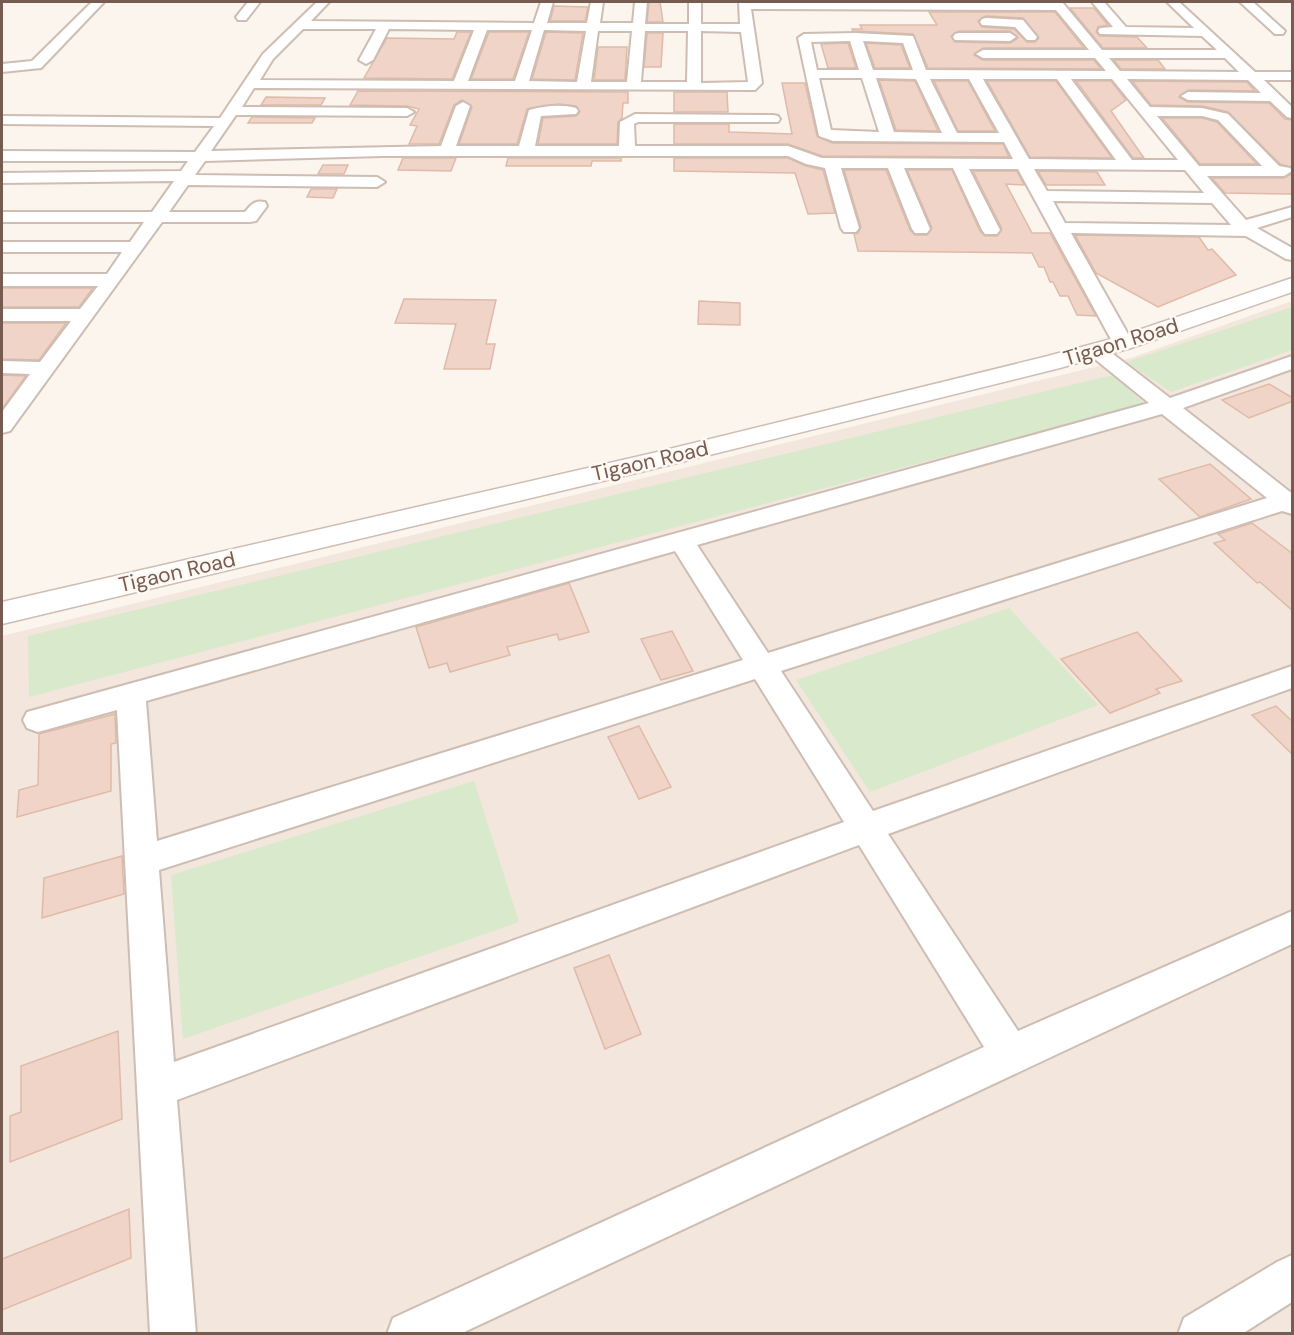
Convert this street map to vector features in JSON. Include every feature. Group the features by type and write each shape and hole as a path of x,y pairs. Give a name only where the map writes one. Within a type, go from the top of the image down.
{"street":[{"path":"2,68 36,65 98,2"},
{"path":"242,17 254,2"},
{"path":"2,426 9,407 45,368 112,280 268,57 322,2"},
{"path":"521,85 547,2"},
{"path":"583,86 597,2"},
{"path":"634,86 641,2"},
{"path":"694,87 695,2"},
{"path":"1098,2 1122,30"},
{"path":"1173,2 1293,114"},
{"path":"1246,2 1279,31"},
{"path":"251,84 754,86 746,3 1058,4 1118,75 1141,95 1148,111 1216,198 1246,229 1293,255"},
{"path":"460,86 475,41 495,10"},
{"path":"435,27 442,12"},
{"path":"959,37 1036,37 1019,23 970,22"},
{"path":"300,25 747,28"},
{"path":"366,60 384,26"},
{"path":"1065,38 1122,30 1205,32"},
{"path":"855,37 865,74 888,137"},
{"path":"952,138 906,38 804,38 824,133 833,136 952,138 1011,138"},
{"path":"984,54 1228,54"},
{"path":"812,74 1293,76"},
{"path":"974,75 1062,228 1110,351 1165,406 1291,502"},
{"path":"1061,75 1128,165"},
{"path":"1170,96 1274,97"},
{"path":"447,151 463,106"},
{"path":"526,151 534,113 572,111"},
{"path":"1148,111 1217,114 1223,117 1275,171"},
{"path":"2,120 225,120 406,112"},
{"path":"627,151 627,122 635,118 773,119"},
{"path":"225,120 244,129"},
{"path":"2,154 39,121"},
{"path":"2,154 200,156 447,151 788,151 799,153 810,162 832,164 1128,165 1293,171"},
{"path":"832,164 850,228"},
{"path":"895,165 921,229"},
{"path":"959,165 991,230"},
{"path":"2,178 184,178 377,182"},
{"path":"1044,196 1216,198"},
{"path":"2,216 250,217 259,206"},
{"path":"1062,228 1246,229 1293,212"},
{"path":"2,247 135,247"},
{"path":"2,280 112,280"},
{"name":"Tigaon Road","path":"2,613 653,461 1110,351 1293,285"},
{"path":"2,627 627,480 1110,351 1293,299"},
{"path":"2,315 86,315"},
{"path":"38,720 1197,397 1293,362"},
{"path":"2,367 45,368"},
{"path":"142,861 1291,502"},
{"path":"681,540 1011,1054"},
{"path":"157,1088 866,828 1293,677"},
{"path":"131,694 173,1334"},
{"path":"431,1329 1011,1054 1289,933"},
{"path":"1200,1334 1293,1277"}],"shaded area":[{"path":"1292,301 1292,1333 2,1333 2,636 1131,358"}],"green space":[{"path":"1292,307 1292,350 1171,392 1126,362"},
{"path":"1113,375 1145,404 29,697 28,636"},
{"path":"1009,608 1098,705 870,792 796,680"},
{"path":"474,781 519,922 183,1039 171,875"}],"building":[{"path":"649,2 660,2 663,22 647,22"},
{"path":"554,6 588,7 585,21 550,21"},
{"path":"1070,8 1094,8 1108,25 1098,27 1096,32 1100,36 1137,37 1147,48 1103,48"},
{"path":"929,12 1055,12 1084,48 983,48 974,55 983,60 1094,60 1101,69 928,68 913,34 853,31 852,29 862,29 860,25 937,25","holes":["986,16 1023,18 1039,38 1035,42 1027,42 1014,29 982,27 978,21","959,31 1010,31 1018,38 1010,43 955,42 951,36"]},
{"path":"457,32 471,32 452,79 364,78 387,38 454,39"},
{"path":"489,32 529,32 513,79 471,79"},
{"path":"546,32 583,33 575,80 532,79"},
{"path":"647,33 663,33 661,67 644,67"},
{"path":"848,43 856,68 828,68 821,44"},
{"path":"866,43 901,45 910,68 875,68"},
{"path":"598,47 627,47 625,80 594,80"},
{"path":"1114,60 1158,60 1165,69 1121,69"},
{"path":"879,80 915,81 938,131 896,130"},
{"path":"934,81 968,81 995,131 958,131"},
{"path":"987,81 1056,81 1112,158 1030,157"},
{"path":"1076,81 1111,81 1126,100 1111,111 1144,158 1133,158"},
{"path":"1132,81 1247,82 1255,91 1188,90 1179,97 1188,102 1269,103 1285,119 1293,120 1293,168 1280,164 1228,112 1202,106 1151,105"},
{"path":"782,83 805,83 817,136 832,143 1003,144 1009,157 822,156 788,144 674,144 674,124 729,124 729,132 792,134"},
{"path":"358,91 628,92 628,103 623,103 622,118 618,122 617,144 538,144 543,118 576,116 580,112 576,106 559,104 527,109 517,144 459,144 472,107 462,100 454,105 439,144 409,144 417,126 410,125 419,109 407,106 350,105"},
{"path":"674,92 727,92 728,112 674,112"},
{"path":"266,97 325,98 321,105 261,105"},
{"path":"252,117 315,118 312,123 248,123"},
{"path":"1162,118 1202,118 1217,122 1257,164 1200,164"},
{"path":"403,158 456,158 451,171 398,170"},
{"path":"508,158 621,158 621,161 592,161 591,166 506,166"},
{"path":"674,158 788,158 823,170 835,213 808,214 795,173 674,171"},
{"path":"323,165 348,165 344,174 318,174"},
{"path":"844,170 886,170 910,230 915,235 927,235 932,228 907,170 952,170 980,231 985,236 997,236 1002,229 973,171 1017,171 1024,185 1006,184 1032,233 1050,233 1096,316 1077,315 1068,296 1060,296 1053,282 1050,282 1044,267 1039,267 1032,253 858,251 854,234 858,233 861,227"},
{"path":"1038,171 1097,172 1105,185 1046,185"},
{"path":"1293,173 1293,194 1225,193 1212,178 1284,178"},
{"path":"311,189 337,189 333,198 307,197"},
{"path":"1075,235 1199,237 1208,250 1212,249 1236,275 1158,307 1096,273"},
{"path":"2,288 93,288 79,307 2,307"},
{"path":"404,299 496,300 486,344 495,344 490,369 444,369 456,324 395,323"},
{"path":"699,301 740,303 740,325 698,324"},
{"path":"2,323 66,323 39,360 2,359"},
{"path":"2,375 26,376 2,409"},
{"path":"1269,384 1293,398 1293,401 1249,418 1222,400"},
{"path":"1210,464 1251,499 1200,517 1159,479"},
{"path":"1252,523 1293,554 1293,611 1260,582 1257,583 1214,543 1225,540 1218,534"},
{"path":"569,583 589,632 559,640 557,634 507,647 510,655 450,672 447,663 429,668 416,627"},
{"path":"672,631 693,671 661,680 641,639"},
{"path":"1137,632 1182,681 1156,689 1160,693 1110,713 1061,659"},
{"path":"1276,706 1293,722 1293,755 1252,715"},
{"path":"115,714 116,743 111,744 111,791 17,817 19,790 38,785 39,734"},
{"path":"639,726 671,787 639,799 608,737"},
{"path":"122,856 124,894 42,918 44,878"},
{"path":"609,955 641,1034 605,1049 574,968"},
{"path":"118,1031 122,1119 10,1162 10,1116 21,1112 21,1066"},
{"path":"129,1209 131,1258 2,1310 2,1259"}]}
